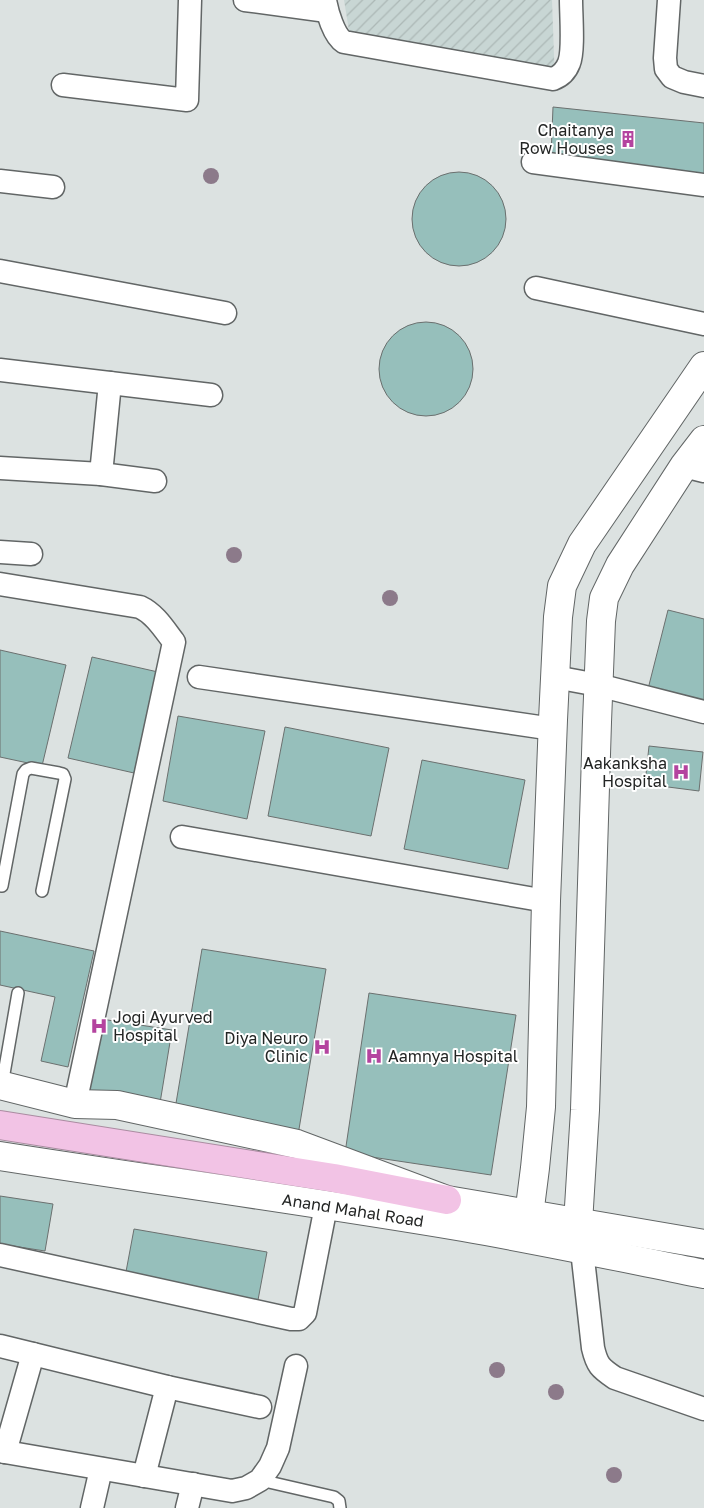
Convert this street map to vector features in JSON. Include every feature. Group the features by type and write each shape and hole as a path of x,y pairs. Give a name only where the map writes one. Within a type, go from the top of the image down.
{"highway":[{"path":"0,1125 334,1178 447,1200"}],"street":[{"path":"63,85 187,100 190,0"},
{"path":"245,0 326,6 339,39 344,42 553,79 566,71 571,57 571,0"},
{"path":"669,0 666,69 672,77 684,82 704,86"},
{"path":"533,162 704,185"},
{"path":"0,181 53,187"},
{"path":"0,271 225,313"},
{"path":"536,288 704,324"},
{"path":"529,1215 541,1107 546,901 555,677 558,617 562,586 582,544 704,366"},
{"path":"0,370 211,395"},
{"path":"101,474 110,383"},
{"path":"704,440 694,469 620,565 604,598 598,685 585,1110 570,1222 704,1244"},
{"path":"0,468 101,474 156,481"},
{"path":"0,552 32,554"},
{"path":"0,584 140,607 148,610 154,616 174,642 75,1104"},
{"path":"199,677 553,728"},
{"path":"555,677 598,685 704,712"},
{"path":"182,837 546,901"},
{"name":"Anand Mahal Road","path":"1,1085 75,1104 117,1105 297,1144 447,1200 570,1222"},
{"name":"Anand Mahal Road","path":"0,1156 462,1227 704,1274"},
{"path":"0,1255 291,1319 299,1319 305,1313 326,1206"},
{"path":"582,1250 596,1361 605,1372 615,1378 704,1410"},
{"path":"0,1346 167,1387 260,1407"},
{"path":"33,1354 3,1452 232,1491 246,1488 260,1480 270,1466 278,1448 296,1366"},
{"path":"144,1476 167,1387"},
{"path":"92,1508 101,1469"},
{"path":"187,1508 193,1484"}],"lane":[{"path":"2,886 24,774 26,770 31,768 59,772 65,779 42,891"},
{"path":"1,1085 18,993"},
{"path":"260,1480 334,1497 340,1501 340,1508"}],"shaded area":[{"path":"344,0 552,0 555,83 350,37"}],"building":[{"name":"Chaitanya Row Houses","path":"553,107 704,123 704,176 551,156"},
{"path":"459,172 477,176 492,186 502,201 506,219 502,237 492,252 477,262 459,266 441,262 426,252 416,237 412,219 416,201 426,186 441,176"},
{"path":"426,322 444,326 459,336 469,351 473,369 469,387 459,402 444,412 426,416 408,412 393,402 383,387 379,369 383,351 393,336 408,326"},
{"path":"668,610 704,619 704,708 647,693"},
{"path":"0,650 66,665 42,766 0,757"},
{"path":"92,657 158,672 134,773 68,758"},
{"path":"178,716 265,731 247,819 163,801"},
{"path":"285,727 389,748 371,836 268,816"},
{"path":"649,746 703,752 699,791 645,784"},
{"path":"422,760 525,780 508,869 404,849"},
{"path":"0,931 94,951 68,1067 41,1061 55,997 0,985"},
{"path":"202,949 326,969 298,1135 174,1115"},
{"path":"369,993 516,1015 491,1175 345,1153"},
{"path":"95,1018 172,1030 160,1103 84,1091"},
{"path":"0,1196 53,1204 45,1251 0,1244"},
{"path":"134,1229 267,1252 258,1300 125,1277"}],"place":[{"name":"Chaitanya Row Houses","path":"628,139"},
{"name":"Aakanksha Hospital","path":"681,772"},
{"name":"Jogi Ayurved Hospital","path":"99,1026"},
{"name":"Diya Neuro Clinic","path":"322,1047"},
{"name":"Aamnya Hospital","path":"374,1056"}]}
